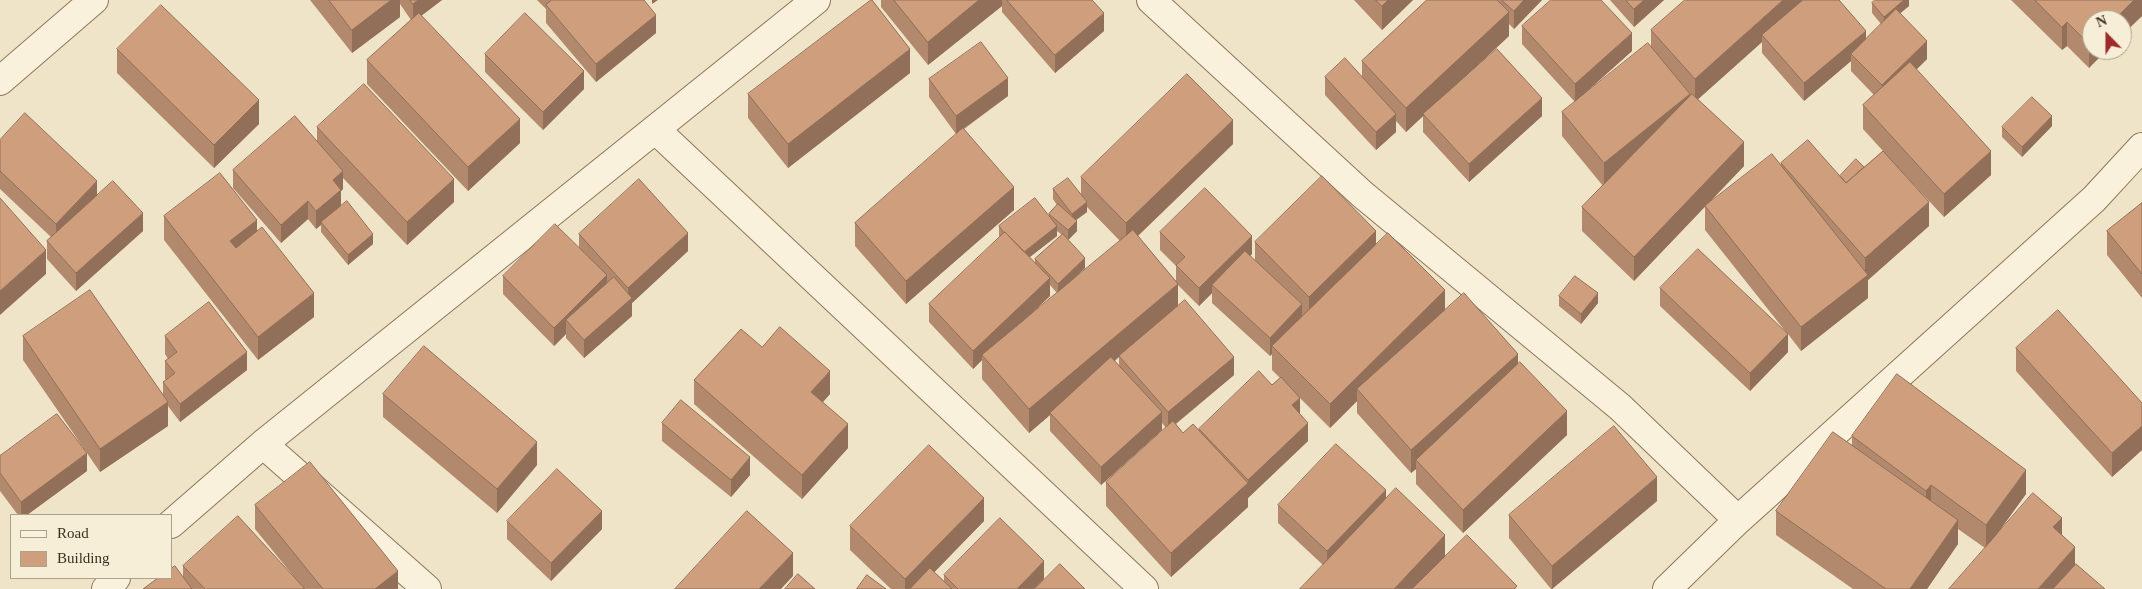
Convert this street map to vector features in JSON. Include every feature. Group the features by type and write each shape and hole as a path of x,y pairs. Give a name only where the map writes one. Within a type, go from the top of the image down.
{"street":[{"path":"0,81 94,0"},
{"path":"172,523 264,444 816,0"},
{"path":"1151,0 1362,194 1620,407 1738,520"},
{"path":"656,130 1144,589"},
{"path":"1667,589 1738,520 2094,199 2142,147"},
{"path":"264,444 428,589"},
{"path":"106,589 115,579"}],"building":[{"path":"329,0 391,0 352,30"},
{"path":"410,0 418,0 413,4"},
{"path":"552,0 644,0 656,15 596,64 546,5"},
{"path":"871,0 910,49 788,144 748,94"},
{"path":"894,0 979,0 928,42"},
{"path":"1007,0 1092,0 1104,13 1055,55"},
{"path":"1376,0 1388,0 1382,6"},
{"path":"1427,0 1497,0 1509,12 1406,108 1362,61"},
{"path":"1502,0 1524,0 1514,11"},
{"path":"1551,0 1601,0 1632,33 1575,84 1522,26"},
{"path":"1626,0 1644,0 1634,9"},
{"path":"1685,0 1783,0 1695,79 1651,30"},
{"path":"1803,0 1839,0 1866,31 1804,83 1762,35"},
{"path":"1875,0 1904,0 1884,17 1872,3"},
{"path":"2035,0 2134,0 2124,10 2082,10 2082,37 2067,22 2062,27"},
{"path":"161,5 259,100 214,145 117,49"},
{"path":"1896,9 1927,41 1882,85 1851,54"},
{"path":"419,13 520,119 468,167 367,60"},
{"path":"525,13 584,71 543,112 485,54"},
{"path":"981,42 1008,78 956,116 929,79"},
{"path":"1648,43 1690,94 1604,163 1562,112"},
{"path":"1497,49 1542,98 1469,164 1423,114"},
{"path":"1345,58 1396,114 1376,132 1325,77"},
{"path":"1910,62 1991,151 1944,194 1863,105"},
{"path":"1187,74 1233,120 1126,223 1081,177"},
{"path":"364,84 454,179 407,222 317,127"},
{"path":"1692,94 1744,142 1634,257 1582,207"},
{"path":"2032,97 2052,116 2022,147 2002,127"},
{"path":"25,113 97,181 56,224 0,171 0,140"},
{"path":"295,116 343,171 333,180 341,190 316,211 308,201 281,225 233,170"},
{"path":"963,128 1014,187 906,281 855,223"},
{"path":"1808,140 1846,183 1883,151 1929,202 1865,258 1781,163"},
{"path":"1772,154 1868,275 1801,327 1705,206"},
{"path":"1856,159 1864,167 1846,183 1840,176"},
{"path":"220,173 257,220 230,241 236,248 262,227 314,293 258,337 164,216"},
{"path":"1322,176 1376,231 1309,297 1255,242"},
{"path":"1068,178 1087,202 1072,214 1053,189"},
{"path":"639,179 688,233 628,288 579,234"},
{"path":"113,181 143,213 76,273 47,241"},
{"path":"1205,188 1252,236 1199,288 1176,265 1185,257 1160,232"},
{"path":"0,198 46,250 0,291"},
{"path":"1035,198 1057,226 1024,252 999,226"},
{"path":"347,201 373,234 348,255 321,222"},
{"path":"2142,203 2142,274 2107,231"},
{"path":"1058,204 1077,221 1068,230 1049,214"},
{"path":"555,224 607,275 554,328 503,276"},
{"path":"1133,230 1178,284 1029,409 982,355"},
{"path":"1005,232 1050,278 973,351 929,304"},
{"path":"1388,233 1445,290 1330,404 1272,346"},
{"path":"1063,234 1085,258 1058,284 1035,259"},
{"path":"1698,249 1788,334 1750,373 1660,288"},
{"path":"1245,251 1302,304 1270,338 1212,285"},
{"path":"1575,276 1598,293 1581,314 1559,296"},
{"path":"614,277 632,298 584,340 566,320"},
{"path":"90,290 168,402 100,449 23,336"},
{"path":"1464,293 1518,354 1411,450 1357,389"},
{"path":"1185,300 1234,357 1168,412 1119,356"},
{"path":"209,302 247,352 180,404 163,382 175,373 165,361 177,352 165,336"},
{"path":"2058,310 2142,403 2142,426 2112,453 2016,348"},
{"path":"780,327 830,371 811,392 848,424 802,475 694,380 741,329 762,347"},
{"path":"424,346 537,442 497,489 383,394"},
{"path":"1111,357 1162,412 1101,467 1050,413"},
{"path":"1520,362 1567,411 1463,510 1416,460"},
{"path":"1259,371 1272,385 1281,377 1300,398 1292,405 1308,423 1248,480 1199,429"},
{"path":"1897,374 2026,470 1986,525 1931,485 1926,491 1852,436"},
{"path":"681,400 750,457 731,480 662,423"},
{"path":"57,414 87,453 21,502 0,473 0,456"},
{"path":"1173,421 1183,433 1193,424 1248,483 1171,553 1106,482"},
{"path":"1614,426 1657,477 1552,566 1509,515"},
{"path":"1833,432 1958,520 1910,589 1886,589 1776,511"},
{"path":"1336,444 1386,490 1327,551 1278,505"},
{"path":"929,445 984,498 905,579 850,526"},
{"path":"310,462 398,571 375,589 323,589 255,505"},
{"path":"557,469 602,511 551,563 507,521"},
{"path":"1396,488 1445,535 1394,589 1300,589"},
{"path":"2033,493 2062,518 2053,527 2075,547 2038,589 1949,589"},
{"path":"747,511 793,553 759,589 675,589"},
{"path":"238,516 305,589 205,589 183,566"},
{"path":"1000,518 1044,561 1017,589 958,589 944,575"},
{"path":"1467,535 1517,586 1514,589 1412,589"},
{"path":"1060,564 1085,589 1035,589"},
{"path":"2076,564 2105,589 2053,589"},
{"path":"175,566 192,589 143,589 157,579 172,579 172,568"},
{"path":"930,568 952,589 910,589"},
{"path":"798,574 815,589 785,589"},
{"path":"867,575 886,589 857,589"}]}
